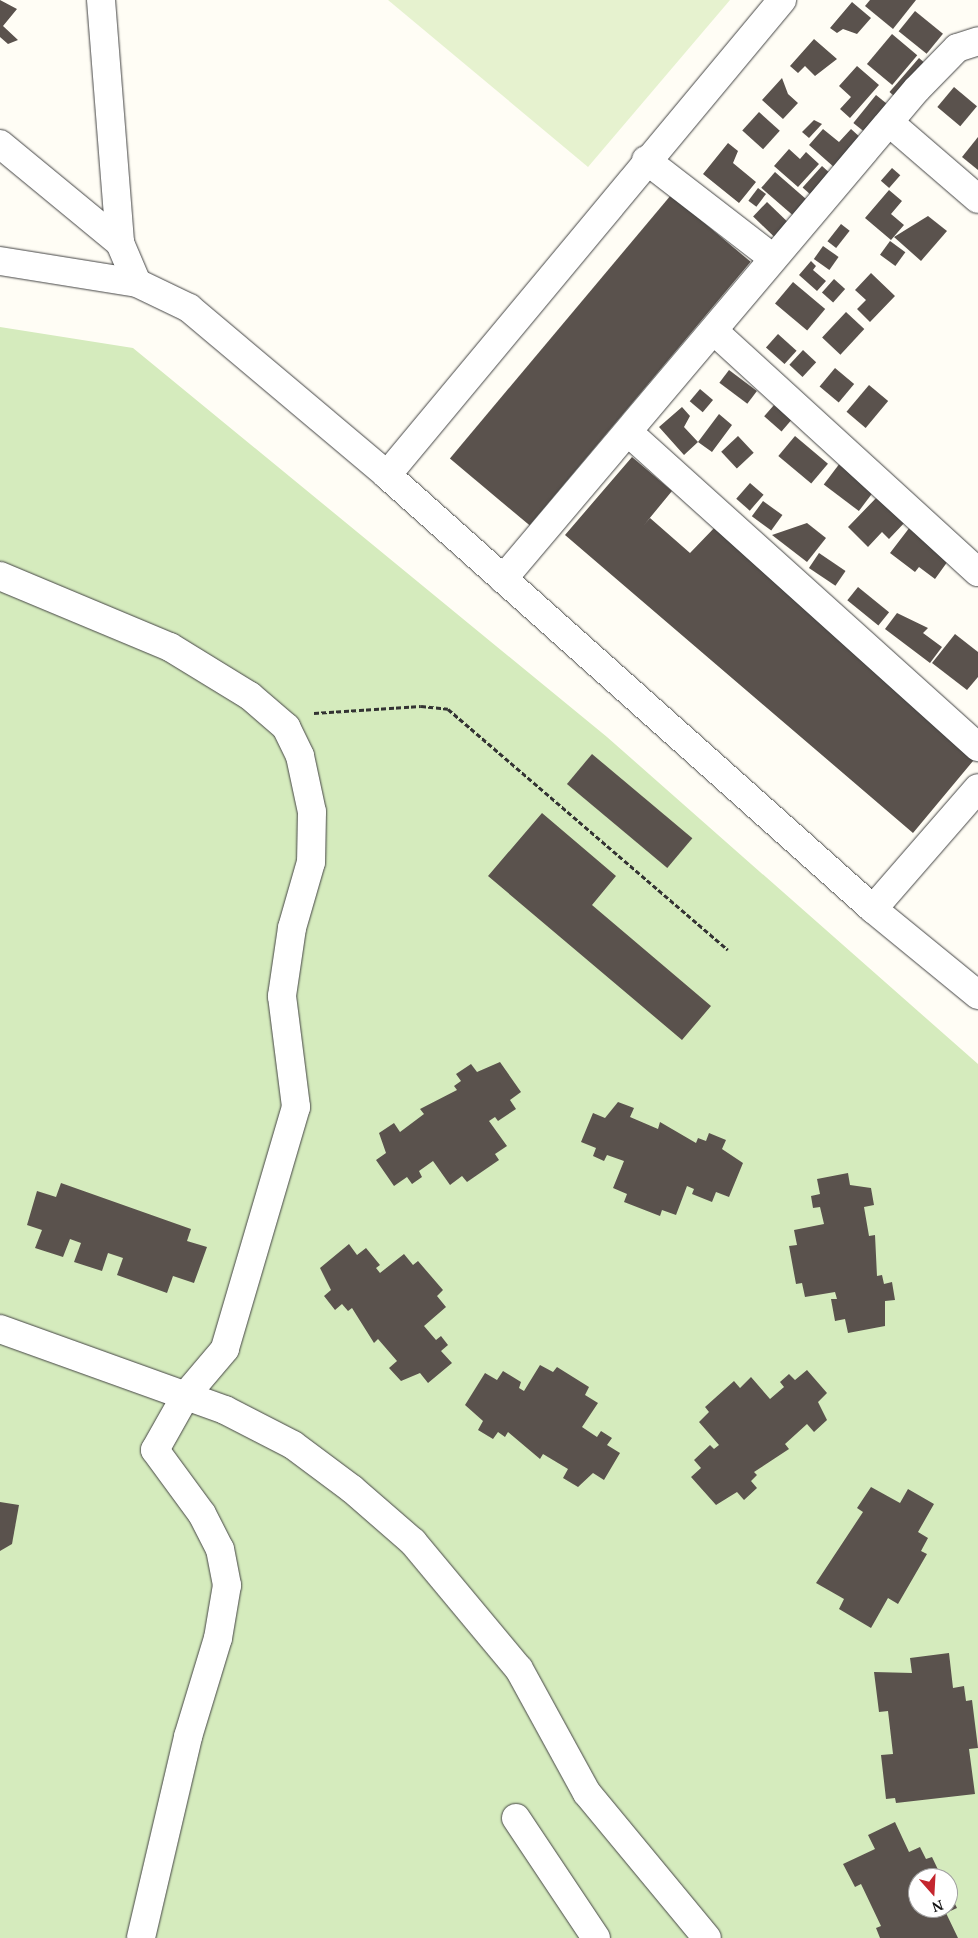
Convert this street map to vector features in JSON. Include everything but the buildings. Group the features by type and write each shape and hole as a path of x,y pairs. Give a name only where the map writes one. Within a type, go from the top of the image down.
{"street":[{"path":"101,0 120,243 137,283"},
{"path":"387,475 646,160 782,0"},
{"path":"503,579 714,332 773,258 890,123 957,48 978,41"},
{"path":"890,123 978,199"},
{"path":"0,144 120,243"},
{"path":"646,160 773,258"},
{"path":"0,261 137,283 189,308 387,475 873,909 978,995"},
{"path":"714,332 978,572"},
{"path":"628,432 978,747"},
{"path":"0,576 170,647 250,696 286,727 300,756 312,812 311,862 292,928 282,996 296,1107 225,1349 186,1395 155,1450 202,1514 220,1549 227,1585 218,1638 188,1736 141,1938"},
{"path":"873,909 978,788"},
{"path":"0,1329 186,1395 293,1445 413,1542 519,1669 587,1793 708,1938"},
{"path":"516,1818 596,1938"}],"path":[{"path":"286,727 313,713 421,706 448,709 728,950"}],"green space":[{"path":"388,0 730,0 588,167"},
{"path":"0,327 133,348 607,737 978,1064 978,1938 0,1938"}]}
